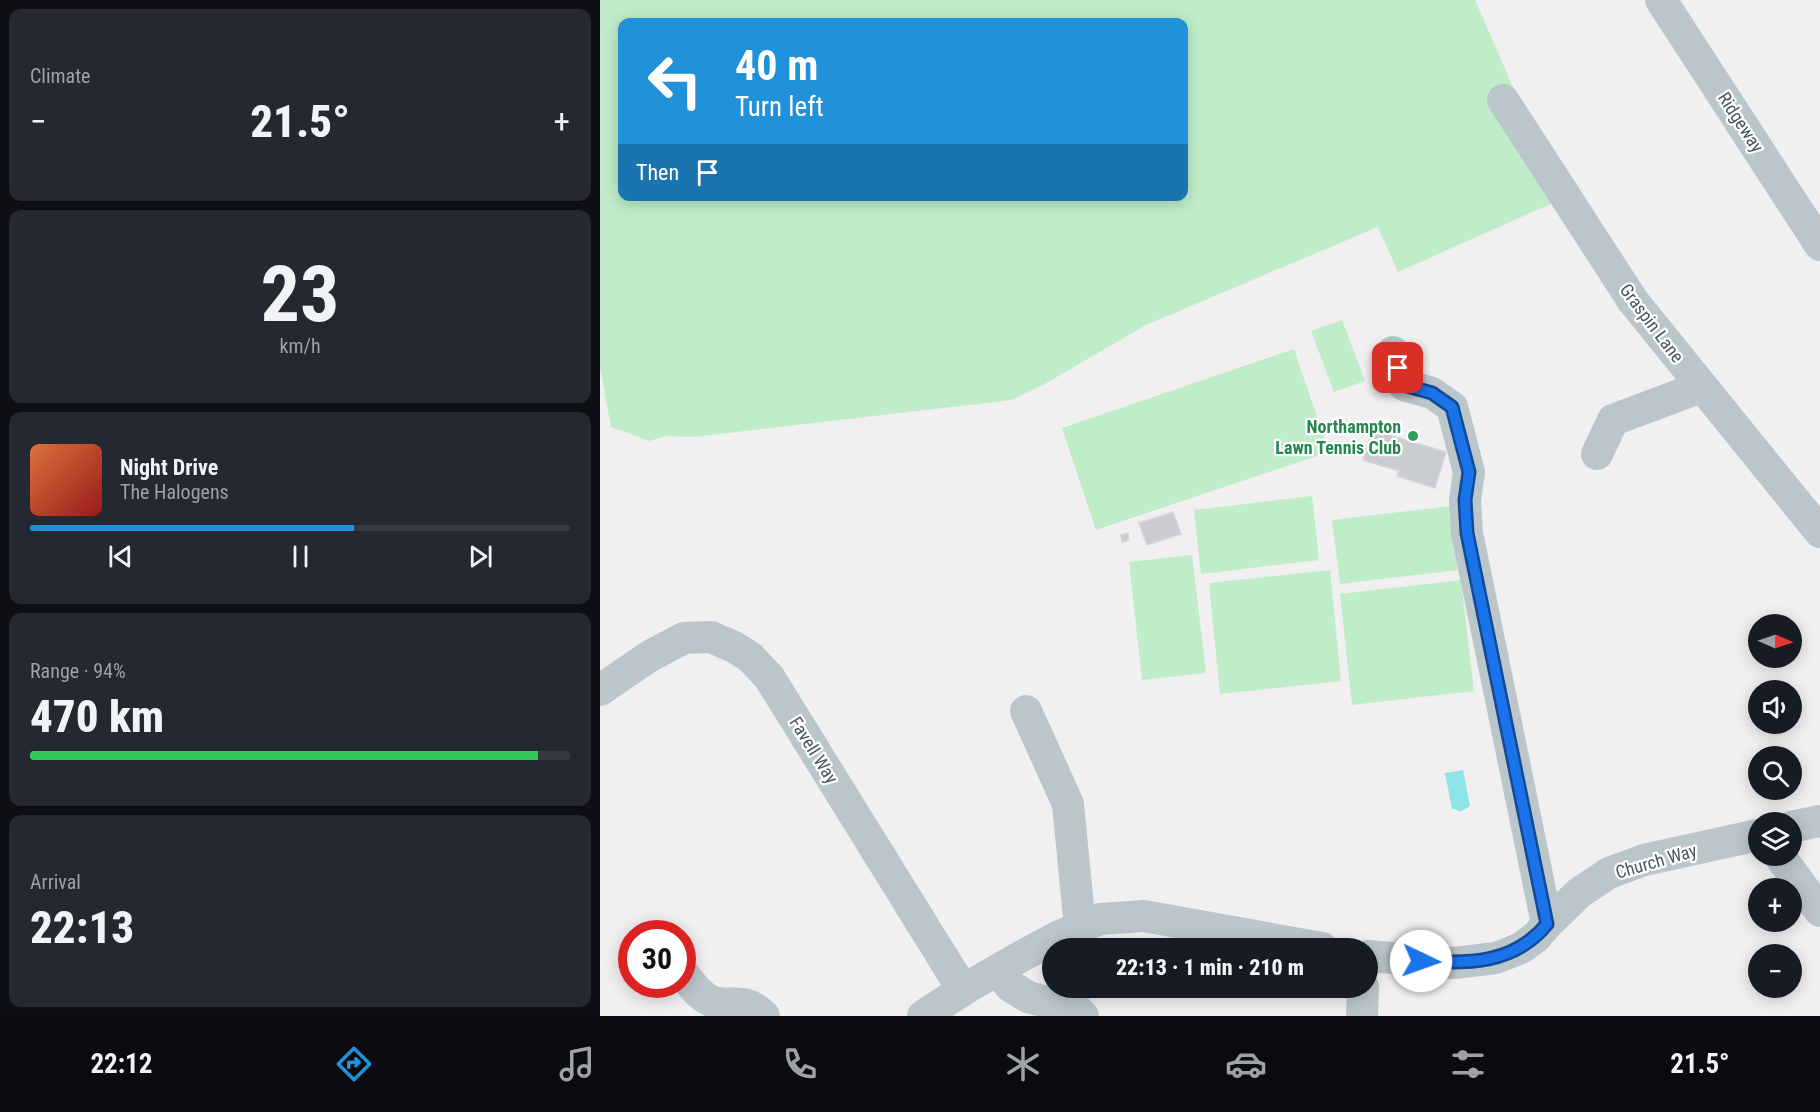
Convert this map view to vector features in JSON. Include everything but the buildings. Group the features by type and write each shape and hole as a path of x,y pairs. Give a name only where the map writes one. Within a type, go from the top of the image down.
{"street":[{"name":"Ridgeway","path":"1661,0 1820,245"},
{"name":"Graspin Lane","path":"1503,100 1633,301 1820,532"},
{"path":"1393,352 1404,385 1432,393 1452,407 1464,447 1469,472 1465,500 1467,533 1547,924"},
{"path":"1597,454 1613,420 1701,387"},
{"name":"Favell Way","path":"600,690 650,656 684,639 711,638 750,657 769,677 963,990"},
{"path":"1026,711 1068,804 1080,928"},
{"path":"1802,825 1820,821"},
{"name":"Church Way","path":"1378,957 1454,963 1497,958 1521,948 1536,937 1579,893 1609,873 1644,860 1748,837"},
{"path":"1787,866 1820,911"},
{"path":"923,1016 998,970 1057,938 1100,919 1144,916 1266,938"},
{"path":"998,970 1010,986 1028,997 1077,1010 1083,1016"},
{"path":"696,989 712,1002 741,1003 756,1009 764,1016"},
{"path":"1362,1016 1363,998"}],"green space":[{"path":"600,0 1475,0 1537,142 1573,194 1398,272 1378,227 1146,325 1043,385 1012,400 694,437 667,436 649,441 611,427 600,367"},
{"path":"1342,320 1365,381 1334,392 1311,331"},
{"path":"1294,349 1329,452 1096,530 1062,428"},
{"path":"1312,496 1319,560 1201,574 1194,510"},
{"path":"1451,506 1458,570 1340,584 1332,520"},
{"path":"1192,555 1206,673 1142,680 1129,562"},
{"path":"1330,570 1341,681 1220,694 1209,583"},
{"path":"1461,580 1474,691 1352,705 1340,594"}],"water":[{"path":"1463,770 1470,806 1460,812 1452,809 1445,773"}],"place":[{"name":"Northampton Lawn Tennis Club","path":"1413,436"}],"route":[{"path":"1398,368 1404,385 1432,393 1452,407 1464,447 1469,472 1465,500 1467,533 1547,924 1536,937 1521,948 1497,958 1454,963 1421,961"}]}
